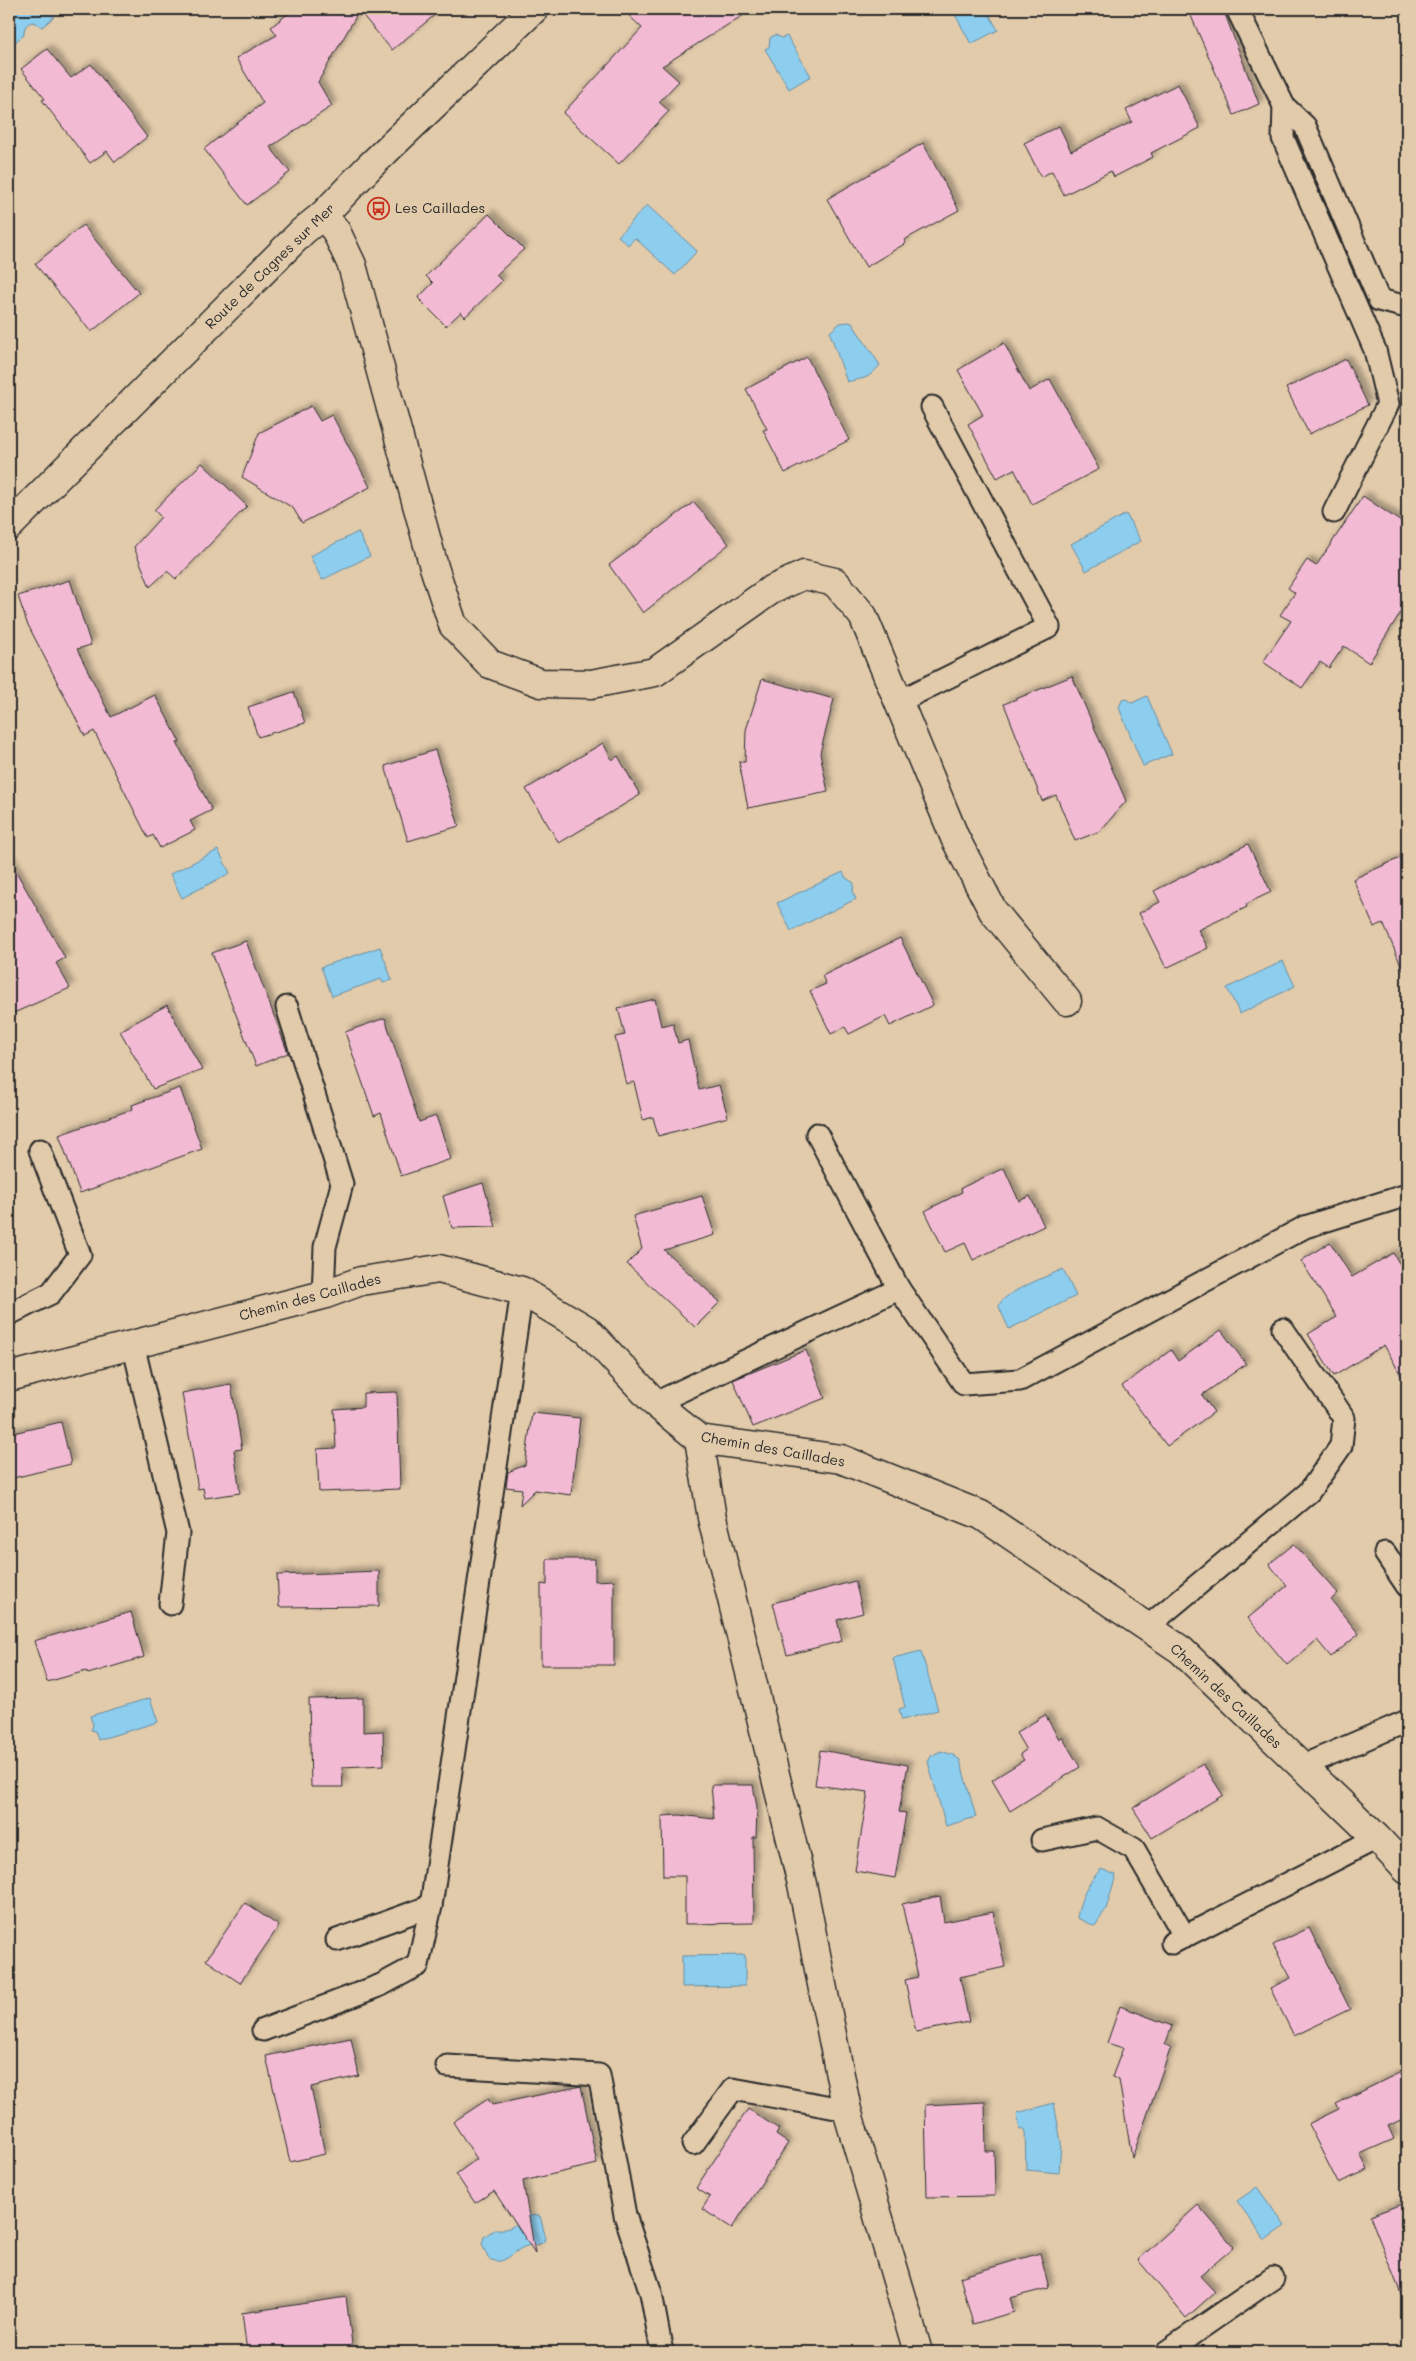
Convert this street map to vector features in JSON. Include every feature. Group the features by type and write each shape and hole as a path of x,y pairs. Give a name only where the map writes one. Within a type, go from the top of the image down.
{"street":[{"name":"Route de Cagnes sur Mer","path":"9,526 376,160 534,9"},
{"path":"322,215 336,230 352,265 434,566 454,625 490,664 541,682 591,684 656,672 771,590 804,575 835,582 863,616 955,838 993,911 1067,1001"},
{"name":"Chemin des Caillades","path":"9,1377 323,1295 361,1281 439,1269 522,1291 587,1330 655,1403 699,1439 841,1459 981,1515 1181,1650 1377,1838 1407,1870"},
{"path":"699,1439 712,1518 802,1884 847,2110 918,2352"}],"lane":[{"path":"1237,9 1284,106 1305,126 1379,300 1407,307"},
{"path":"1284,106 1283,138 1375,350 1388,404 1334,512"},
{"path":"898,702 1049,627 932,407"},
{"path":"287,1007 342,1184 326,1247 323,1295"},
{"path":"817,1134 899,1289 964,1384 1020,1380 1305,1227 1407,1194"},
{"path":"9,1314 51,1293 80,1255 40,1150"},
{"path":"655,1403 899,1289"},
{"path":"263,2030 381,1986 418,1965 431,1906 522,1291"},
{"path":"1146,1628 1309,1492 1341,1446 1344,1418 1283,1329"},
{"path":"133,1344 178,1533 170,1604"},
{"path":"1385,1552 1407,1586"},
{"path":"1302,1766 1407,1721"},
{"path":"1042,1840 1097,1828 1134,1850 1178,1940 1377,1838"},
{"path":"337,1940 431,1906"},
{"path":"447,2066 599,2076 625,2215 651,2293 662,2352"},
{"path":"693,2144 733,2089 847,2110"},
{"path":"1166,2352 1273,2278"}],"water":[{"path":"16,9 50,9 54,17 42,27 34,22 27,24 24,35 15,42 9,37 9,16"},
{"path":"952,9 986,9 998,30 971,44"},
{"path":"775,35 782,38 787,36 811,76 789,89 765,49 769,47 770,38"},
{"path":"647,205 697,251 675,275 635,238 628,245 618,236"},
{"path":"840,323 852,323 880,365 872,374 862,379 847,382 830,332"},
{"path":"1126,514 1141,541 1086,571 1071,544"},
{"path":"358,532 370,556 322,580 310,556"},
{"path":"1147,696 1172,754 1143,766 1119,708 1122,700 1126,699 1132,703"},
{"path":"218,850 230,873 182,898 170,874"},
{"path":"843,872 846,878 854,883 853,893 856,899 791,931 777,903"},
{"path":"380,947 392,980 383,983 381,979 332,996 321,967"},
{"path":"1283,961 1295,986 1240,1014 1227,988"},
{"path":"1063,1269 1076,1296 1009,1329 999,1307 1001,1302 1016,1291"},
{"path":"921,1651 938,1710 902,1720 899,1709 905,1707 893,1658"},
{"path":"150,1698 158,1722 98,1740 95,1731 91,1730 93,1725 90,1716"},
{"path":"941,1751 953,1755 960,1760 976,1817 946,1826 928,1762 931,1756"},
{"path":"1101,1869 1116,1875 1106,1909 1095,1926 1077,1918 1085,1891"},
{"path":"745,1955 745,1986 682,1987 682,1956"},
{"path":"1054,2103 1061,2142 1059,2173 1026,2170 1025,2129 1020,2130 1017,2113"},
{"path":"1257,2187 1285,2226 1265,2240 1237,2201"},
{"path":"527,2215 540,2216 545,2235 544,2242 524,2247 503,2260 493,2261 488,2258 482,2244 484,2237 495,2229 505,2229 512,2226"}],"building":[{"path":"294,9 442,9 392,50 359,11 318,82 332,106 270,147 290,172 247,205 204,149 263,103 236,58 277,35 271,27"},
{"path":"622,9 753,9 662,66 679,81 659,102 669,111 619,164 563,113 642,28"},
{"path":"1188,9 1223,9 1259,104 1234,115"},
{"path":"47,49 71,78 91,64 147,137 115,162 107,151 90,163 42,100 45,99 21,69"},
{"path":"1178,84 1200,128 1151,153 1153,157 1114,177 1111,171 1064,195 1052,171 1041,177 1024,143 1059,126 1071,151 1132,122 1126,110"},
{"path":"923,143 959,210 904,240 906,243 866,267 827,199"},
{"path":"489,214 524,249 496,275 502,281 465,317 461,312 446,326 418,298 433,283 426,276"},
{"path":"83,225 139,293 91,332 35,264"},
{"path":"1004,343 1029,391 1050,379 1099,469 1032,504 1014,469 997,478 968,424 983,415 958,370"},
{"path":"807,357 849,440 785,473 763,430 767,429 746,389"},
{"path":"1346,359 1368,405 1309,434 1286,388"},
{"path":"311,406 320,421 332,415 370,487 302,523 293,508 242,477 259,433"},
{"path":"202,463 247,506 176,579 167,571 150,587 134,547 161,517 154,510"},
{"path":"1363,496 1407,526 1407,602 1369,663 1344,646 1329,668 1320,662 1302,688 1263,662 1291,621 1280,615 1295,593 1288,588 1307,560 1316,566"},
{"path":"694,502 729,544 643,613 609,565"},
{"path":"70,580 91,645 77,649 111,717 155,695 180,742 177,743 212,810 190,821 195,830 160,848 153,835 148,838 94,731 85,736 27,623 18,596"},
{"path":"1072,676 1126,801 1100,831 1075,841 1056,795 1042,801 1004,704"},
{"path":"762,679 834,699 820,753 828,792 748,808 739,762 745,762 746,730"},
{"path":"294,692 305,723 258,737 248,707"},
{"path":"603,743 612,760 618,756 640,795 559,843 526,789"},
{"path":"435,750 459,826 408,841 385,766"},
{"path":"1248,844 1271,892 1246,904 1247,907 1198,930 1208,948 1166,968 1139,913 1160,902 1154,891"},
{"path":"1407,855 1407,979 1383,923 1374,927 1353,879"},
{"path":"9,859 65,958 56,963 70,988 9,1015"},
{"path":"900,938 933,1005 890,1026 885,1016 849,1034 845,1027 831,1034 810,991 826,984 822,976"},
{"path":"246,941 288,1053 256,1066 212,953"},
{"path":"655,999 661,1026 673,1023 678,1043 688,1040 699,1090 719,1085 728,1117 658,1136 653,1117 643,1120 634,1082 626,1084 615,1037 625,1035 618,1008"},
{"path":"167,1005 202,1070 153,1089 120,1031"},
{"path":"385,1018 419,1122 436,1116 451,1159 401,1176 381,1113 374,1116 345,1032"},
{"path":"180,1088 202,1149 80,1193 59,1135 133,1109 132,1105"},
{"path":"1004,1168 1019,1201 1030,1196 1044,1226 973,1260 965,1243 945,1252 925,1211 962,1192 961,1188"},
{"path":"483,1183 496,1227 452,1228 443,1196"},
{"path":"702,1196 715,1235 664,1250 720,1302 695,1327 627,1264 642,1249 633,1216"},
{"path":"1330,1242 1352,1277 1393,1253 1407,1276 1407,1386 1384,1345 1334,1376 1308,1334 1337,1317 1301,1261"},
{"path":"1221,1330 1246,1364 1202,1395 1214,1412 1167,1446 1122,1386 1171,1350 1178,1361"},
{"path":"806,1350 825,1398 753,1427 733,1380"},
{"path":"231,1384 242,1449 234,1450 240,1493 205,1498 203,1488 198,1489 182,1393"},
{"path":"397,1392 400,1489 319,1492 317,1449 336,1448 334,1409 363,1407 363,1393"},
{"path":"532,1413 580,1418 571,1495 535,1490 520,1505 522,1489 506,1487 508,1472 525,1465"},
{"path":"61,1422 71,1464 9,1479 9,1434"},
{"path":"1294,1544 1338,1593 1331,1600 1359,1634 1331,1657 1317,1640 1287,1665 1248,1618 1287,1586 1269,1564"},
{"path":"547,1559 595,1559 595,1581 614,1580 614,1665 541,1665 541,1584 547,1585"},
{"path":"379,1571 379,1606 279,1607 277,1575"},
{"path":"855,1581 863,1613 837,1620 842,1641 787,1655 773,1603"},
{"path":"131,1612 144,1657 88,1674 86,1671 47,1682 34,1641"},
{"path":"363,1698 363,1732 383,1731 384,1765 342,1767 343,1787 311,1787 309,1699"},
{"path":"1045,1715 1059,1739 1062,1737 1080,1767 1010,1811 992,1780 1024,1760 1020,1754 1026,1750 1016,1733"},
{"path":"820,1750 908,1765 899,1812 906,1813 895,1878 855,1871 868,1792 815,1785"},
{"path":"1203,1764 1223,1795 1152,1838 1133,1808"},
{"path":"711,1785 753,1785 757,1807 756,1837 753,1837 754,1923 685,1924 685,1876 663,1876 662,1816 680,1815 714,1819"},
{"path":"940,1896 944,1922 993,1912 1005,1967 960,1977 969,2022 916,2032 905,1980 918,1977 902,1904"},
{"path":"245,1903 279,1926 240,1983 206,1960"},
{"path":"1309,1928 1350,2009 1294,2036 1270,1988 1291,1978 1273,1945"},
{"path":"1120,2006 1172,2026 1165,2045 1171,2047 1132,2158 1119,2080 1112,2077 1123,2048 1107,2043"},
{"path":"351,2038 359,2076 311,2087 325,2154 290,2162 266,2056"},
{"path":"1407,2069 1407,2117 1388,2126 1394,2139 1360,2154 1368,2170 1338,2183 1308,2124 1339,2109 1336,2104"},
{"path":"581,2086 597,2164 523,2181 535,2253 494,2191 475,2203 456,2174 477,2159 453,2122 488,2099 492,2105"},
{"path":"985,2102 986,2151 994,2151 995,2196 927,2197 925,2105"},
{"path":"748,2109 779,2129 776,2135 788,2143 732,2228 702,2209 710,2197 696,2188"},
{"path":"1407,2202 1407,2304 1405,2304 1370,2216"},
{"path":"1198,2205 1234,2247 1200,2276 1215,2292 1186,2318 1138,2260"},
{"path":"1040,2253 1049,2288 1010,2298 1014,2312 973,2324 960,2277"},
{"path":"346,2297 353,2352 247,2352 242,2313"}],"place":[{"name":"Les Caillades","path":"379,208"}]}
